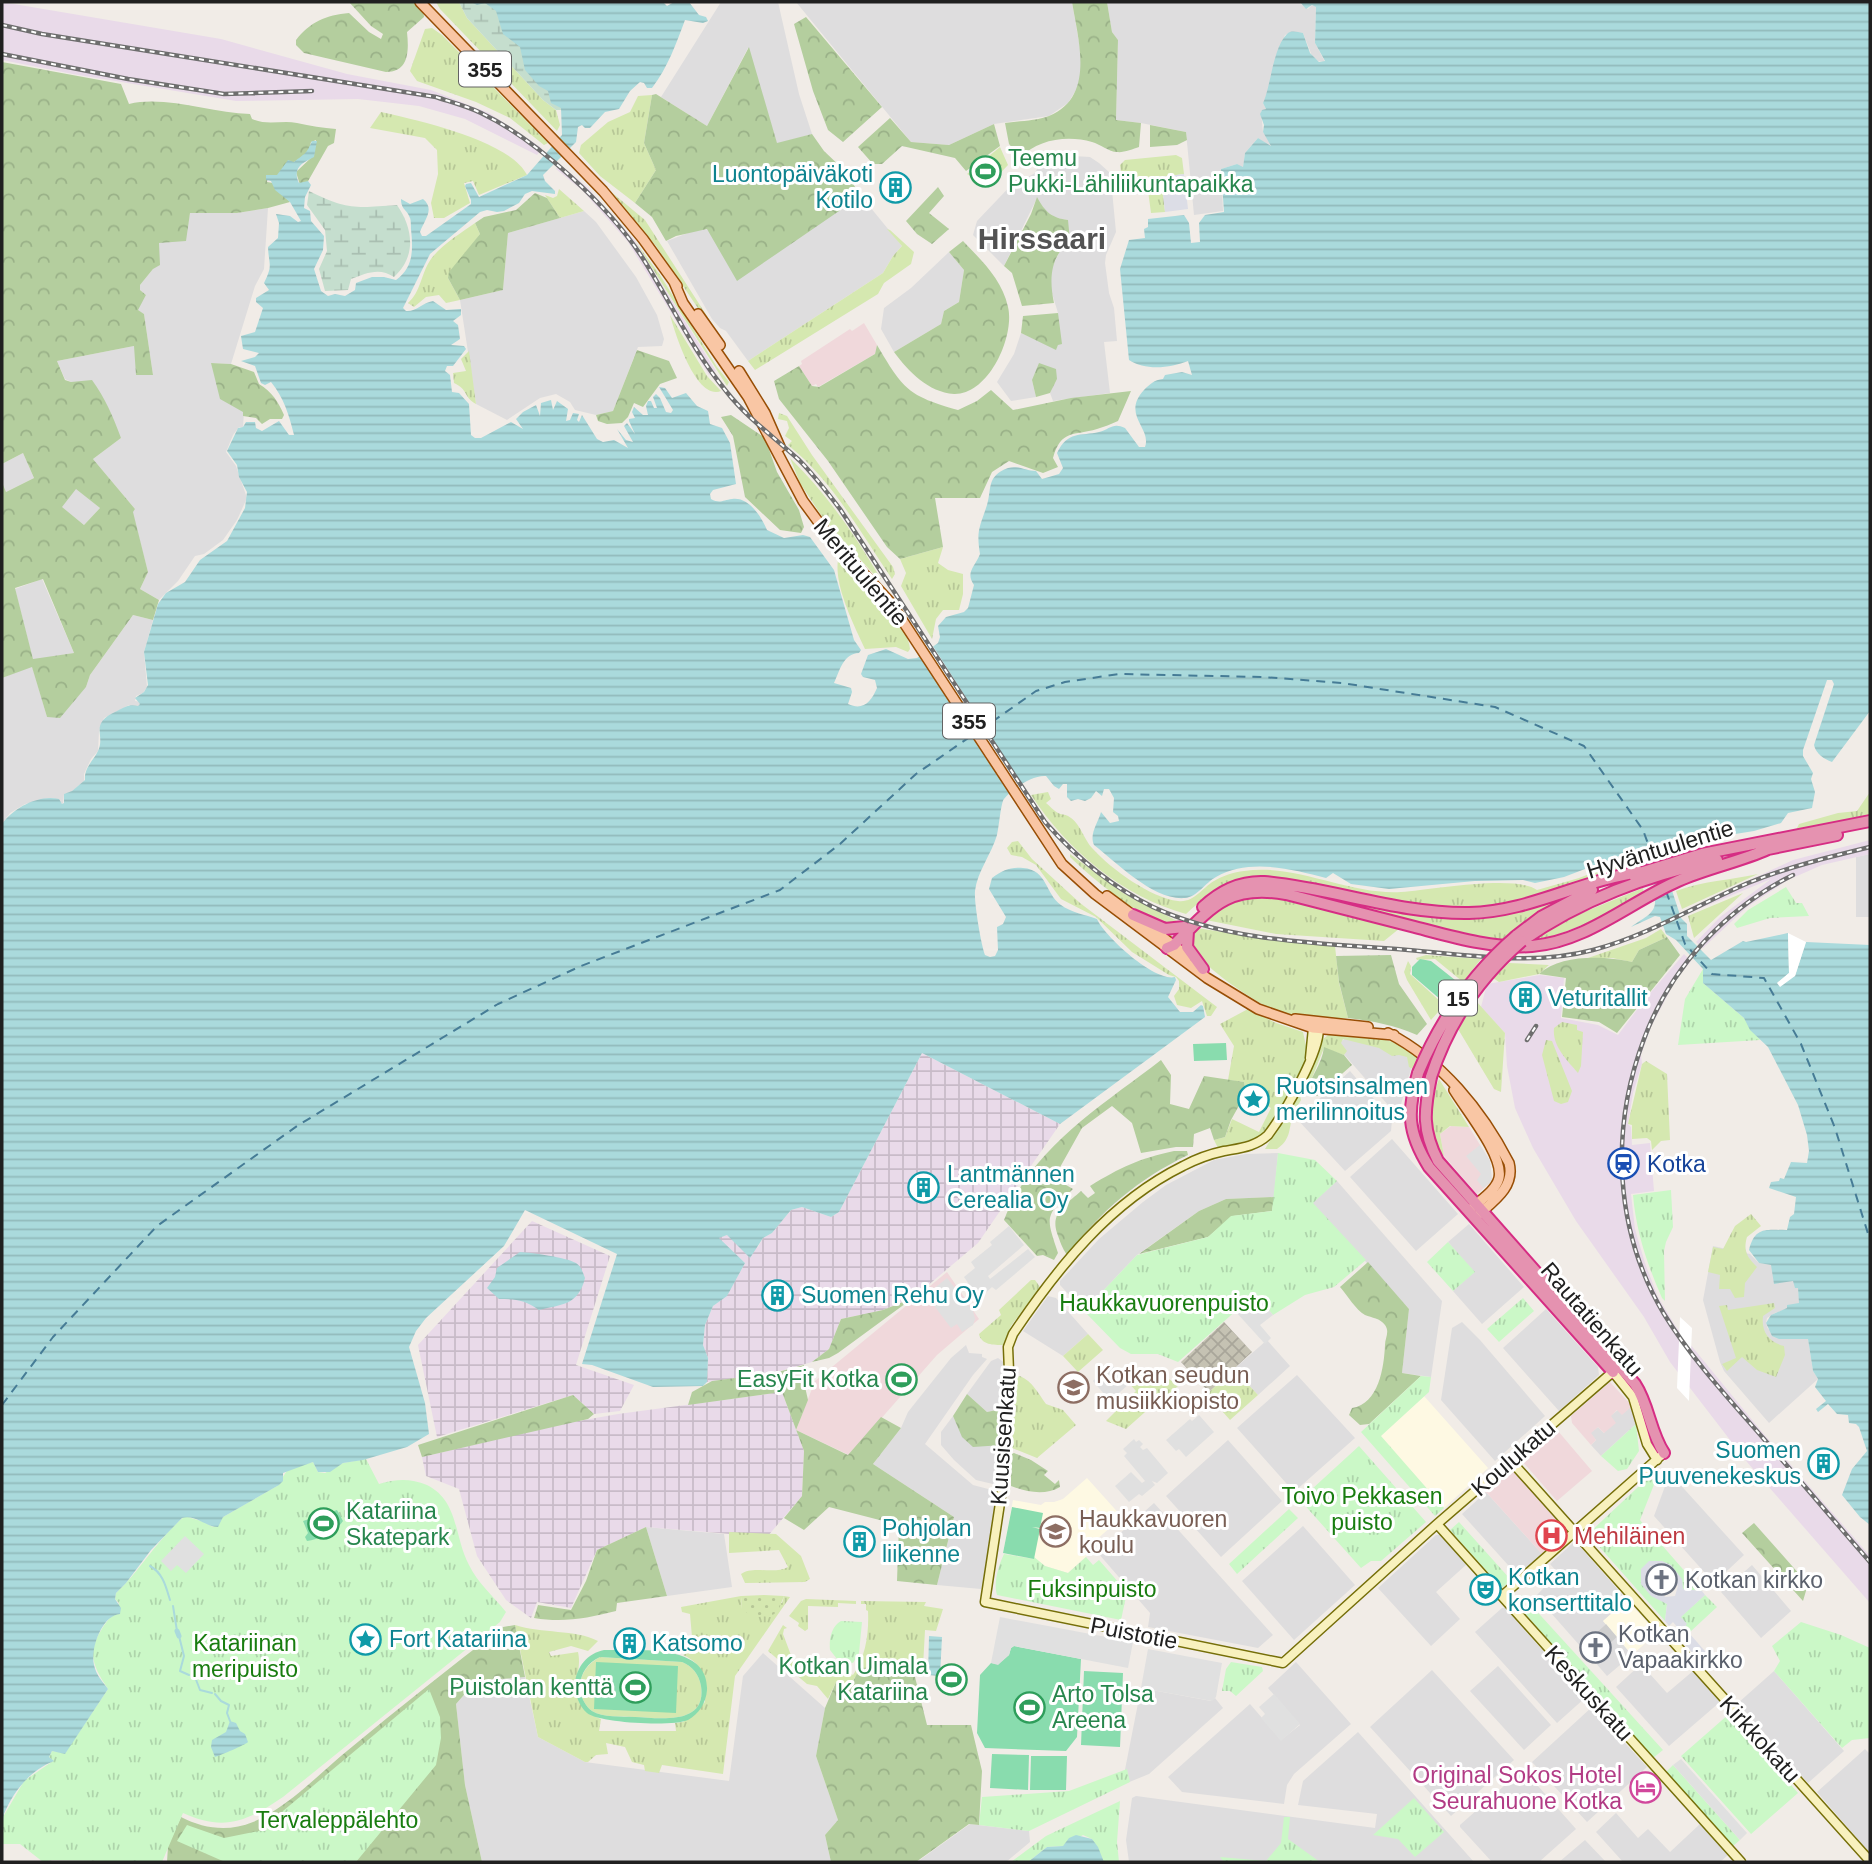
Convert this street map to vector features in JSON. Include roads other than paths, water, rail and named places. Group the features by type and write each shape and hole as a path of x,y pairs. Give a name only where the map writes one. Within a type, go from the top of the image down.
{"highway":[{"name":"Hyväntuulentie","path":"1675,871 1702,854 1870,821"},
{"name":"Hyväntuulentie","path":"1476,1211 1429,1167 1414,1138 1409,1114 1418,1073 1434,1037 1463,992 1493,956 1519,938 1587,901 1641,877 1870,828"},
{"path":"1133,915 1165,929 1186,929 1227,898 1257,890 1286,894 1481,943 1533,946 1583,933 1647,897 1675,871"},
{"path":"1171,945 1207,904 1223,891 1251,882 1287,885 1404,909 1471,913 1529,904 1611,876 1641,877"},
{"path":"1186,929 1187,947 1203,969"},
{"name":"Hyväntuulentie","path":"1476,1211 1438,1161 1431,1147 1425,1111 1431,1077 1448,1032 1476,987 1519,938"},
{"name":"Rautatienkatu","path":"1476,1211 1616,1369 1639,1390 1660,1457"}],"main road":[{"name":"Merituulentie","path":"420,2 623,214 674,282 755,394 772,427 793,484 819,523 891,603 1050,849 1075,877 1171,945 1207,978 1258,1009 1288,1020 1317,1026 1375,1028 1394,1035 1430,1060 1461,1090 1474,1107 1511,1170 1508,1185 1476,1211"},
{"name":"Merituulentie","path":"1038,829 1078,874 1203,969 1214,981"},
{"name":"Kuusisenkatu","path":"985,1602 1004,1465 1011,1385 1008,1347 1013,1334 1050,1282 1094,1230 1152,1185 1204,1157 1260,1143 1274,1128 1302,1079 1317,1026"},
{"name":"Koulukatu","path":"1283,1663 1437,1524 1616,1369"},
{"name":"15","path":"1575,1532 1660,1457"},
{"name":"Kirkkokatu","path":"1510,1460 1870,1861"},
{"name":"Keskuskatu","path":"1437,1524 1741,1862"},
{"path":"1502,1596 1575,1532"},
{"name":"Puistotie","path":"985,1602 1283,1663"}],"water":[{"path":"471,2 663,2 667,6 674,2 689,2 699,15 706,17 708,21 703,23 685,20 667,64 652,88 647,88 640,82 630,91 619,109 605,112 590,128 582,125 578,127 576,142 543,175 555,194 532,191 525,194 519,203 504,211 480,212 430,254 403,308 410,311 433,301 446,310 461,309 461,315 453,321 458,325 460,339 451,345 464,346 466,349 453,366 447,366 445,371 450,375 452,392 459,393 469,404 471,435 481,438 511,422 523,429 516,419 536,405 540,416 541,403 551,400 553,410 557,401 568,409 566,421 570,420 573,413 579,414 579,422 582,415 597,439 603,442 614,440 628,448 617,429 626,440 633,442 624,426 627,423 635,434 629,421 635,418 632,412 634,407 643,415 648,415 648,401 657,408 653,397 656,394 666,412 671,413 673,410 659,387 665,388 672,398 686,393 697,406 708,411 710,424 722,428 730,443 736,484 713,490 711,499 744,501 758,514 767,530 784,538 803,535 810,537 834,570 854,640 861,650 849,656 834,683 851,688 848,704 862,706 869,701 877,688 875,680 861,674 868,655 886,649 908,659 917,658 938,643 938,626 946,617 964,612 968,608 974,585 970,576 980,554 979,529 996,475 1015,467 1036,471 1042,479 1059,474 1063,468 1057,453 1065,441 1114,426 1125,428 1139,447 1145,447 1145,434 1136,414 1138,399 1148,386 1163,379 1165,375 1182,372 1192,375 1188,361 1158,367 1143,366 1129,360 1120,269 1129,240 1145,238 1144,229 1148,227 1148,219 1184,215 1189,223 1191,243 1200,242 1199,223 1205,215 1224,212 1221,169 1237,164 1243,167 1245,153 1258,138 1271,146 1263,132 1264,125 1260,114 1266,109 1263,103 1282,40 1290,32 1303,33 1310,53 1319,62 1325,61 1315,43 1316,7 1312,5 1306,9 1300,2 1870,2 1870,711 1832,762 1823,758 1814,745 1834,684 1832,680 1827,680 1803,750 1803,756 1813,773 1811,779 1815,792 1812,808 1788,813 1781,823 1754,831 1666,845 1661,848 1660,854 1681,918 1687,924 1687,936 1711,960 1743,941 1788,933 1789,973 1777,983 1795,976 1806,942 1870,945 1870,1525 1842,1495 1852,1469 1867,1451 1859,1427 1849,1423 1848,1415 1837,1414 1828,1404 1818,1412 1816,1409 1826,1401 1815,1387 1818,1379 1813,1371 1808,1339 1779,1339 1772,1336 1766,1323 1771,1315 1787,1308 1787,1305 1799,1303 1798,1288 1795,1288 1793,1281 1774,1284 1771,1265 1759,1263 1749,1250 1758,1233 1787,1230 1790,1217 1794,1214 1796,1197 1769,1188 1771,1182 1784,1179 1791,1162 1807,1163 1807,1135 1798,1105 1768,1047 1750,1030 1744,1018 1703,983 1703,969 1676,940 1666,934 1660,917 1655,916 1631,927 1648,916 1655,903 1653,888 1656,888 1641,854 1627,853 1564,877 1535,883 1523,880 1475,881 1389,889 1351,884 1333,873 1326,878 1271,867 1243,868 1216,877 1189,897 1173,897 1148,887 1094,845 1093,833 1101,812 1110,823 1119,821 1113,812 1114,798 1109,789 1104,789 1102,796 1096,791 1085,801 1071,801 1067,797 1067,784 1063,784 1059,789 1046,776 1041,776 1023,783 1004,799 997,835 976,884 977,914 985,955 995,956 998,950 997,927 1003,924 1006,917 989,889 992,878 1010,869 1031,870 1042,878 1061,905 1097,919 1120,947 1144,966 1166,977 1175,977 1168,997 1180,1012 1193,1012 1201,1005 1205,1017 1060,1124 922,1053 839,1212 831,1217 802,1207 791,1210 772,1233 763,1238 750,1258 727,1235 719,1238 745,1263 727,1296 713,1306 705,1325 703,1345 708,1358 707,1382 703,1386 653,1387 592,1365 582,1364 617,1254 525,1210 504,1246 426,1318 409,1347 425,1403 429,1434 407,1447 343,1463 330,1472 318,1472 313,1462 283,1473 283,1481 279,1485 223,1517 218,1527 187,1517 182,1518 151,1550 116,1593 115,1599 121,1608 120,1614 103,1626 93,1658 95,1669 108,1689 65,1754 52,1751 49,1757 54,1761 37,1770 17,1790 4,1814 2,1836 2,824 20,808 35,800 51,798 64,803 64,794 85,780 87,768 100,745 100,725 103,720 125,707 140,704 135,698 144,692 148,685 144,652 158,604 166,593 185,582 200,560 227,541 245,508 247,492 239,477 237,465 227,451 238,428 243,427 246,422 255,422 256,428 262,431 279,421 289,435 294,435 286,407 276,388 271,382 265,385 261,383 255,366 241,361 259,353 243,349 241,336 255,332 263,308 256,302 256,298 269,290 264,283 269,269 268,247 278,238 279,223 276,214 301,221 290,202 275,190 271,181 266,180 266,175 277,175 288,160 294,162 307,151 312,141 317,141 314,157 299,167 297,178 299,183 308,181 311,185 305,197 304,208 310,211 311,221 324,236 323,250 314,269 321,291 328,296 345,296 355,290 356,283 372,277 396,280 406,269 412,250 411,222 401,199 410,204 423,199 427,203 429,210 420,232 422,236 426,236 471,204 466,184 471,183 479,197 527,175 562,135 561,108 551,103 548,91 539,86 525,70 520,47 503,34 496,11 485,3 477,5"},
{"path":"520,1252 557,1257 576,1263 585,1278 578,1294 562,1305 539,1310 520,1301 499,1299 487,1288 495,1277 497,1268"},
{"path":"929,1636 942,1637 940,1676 928,1675"},
{"path":"230,1721 236,1723 248,1742 215,1757 211,1747 212,1740 226,1732"},
{"path":"1076,1835 1092,1839 1104,1862 1028,1862 1047,1847 1063,1846 1069,1838"}],"waterway":[{"path":"150,1566 161,1576 170,1600"},
{"path":"173,1606 177,1631"},
{"path":"177,1631 179,1636"},
{"path":"179,1636 184,1656 180,1671 189,1675"},
{"path":"195,1677 200,1690 212,1693"},
{"path":"215,1694 229,1705 227,1713 230,1721"}],"railway":[{"path":"2,25 42,34 436,97 481,113 525,139 570,176 611,217 642,257 702,359 726,391 752,419 805,466 840,509 1045,822 1095,870 1122,890 1153,907 1183,919 1245,935 1478,956 1547,957 1570,955 1613,944 1763,877 1870,847"},
{"path":"2,54 128,79 224,94 312,91"},
{"path":"1793,875 1768,889 1723,923 1685,965 1655,1013 1633,1073 1626,1108 1622,1143 1623,1179 1635,1248 1647,1282 1664,1314 1711,1378 1870,1562"},
{"path":"1527,1040 1536,1026"}],"place":[{"name":"Teemu Pukki-Lähiliikuntapaikka","path":"985,171"},
{"name":"Luontopäiväkoti Kotilo","path":"896,187"},
{"name":"Veturitallit","path":"1525,998"},
{"name":"Ruotsinsalmen merilinnoitus","path":"1253,1099"},
{"name":"Kotka","path":"1624,1164"},
{"name":"Lantmännen Cerealia Oy","path":"924,1187"},
{"name":"Suomen Rehu Oy","path":"778,1295"},
{"name":"EasyFit Kotka","path":"902,1379"},
{"name":"Kotkan seudun musiikkiopisto","path":"1073,1388"},
{"name":"Suomen Puuvenekeskus","path":"1824,1463"},
{"name":"Katariina Skatepark","path":"323,1524"},
{"name":"Haukkavuoren koulu","path":"1056,1532"},
{"name":"Mehiläinen","path":"1551,1536"},
{"name":"Pohjolan liikenne","path":"859,1541"},
{"name":"Kotkan kirkko","path":"1662,1580"},
{"name":"Kotkan konserttitalo","path":"1485,1590"},
{"name":"Fort Katariina","path":"366,1639"},
{"name":"Katsomo","path":"629,1643"},
{"name":"Kotkan Vapaakirkko","path":"1595,1647"},
{"name":"Kotkan Uimala Katariina","path":"951,1679"},
{"name":"Puistolan kenttä","path":"636,1687"},
{"name":"Arto Tolsa Areena","path":"1029,1707"},
{"name":"Original Sokos Hotel Seurahuone Kotka","path":"1645,1788"}],"district":[{"name":"Hirssaari","path":"1042,238"}],"park label":[{"name":"Haukkavuorenpuisto","path":"1164,1303"},
{"name":"Toivo Pekkasen puisto","path":"1362,1509"},
{"name":"Fuksinpuisto","path":"1092,1589"},
{"name":"Katariinan meripuisto","path":"245,1656"},
{"name":"Tervaleppälehto","path":"337,1820"}]}
